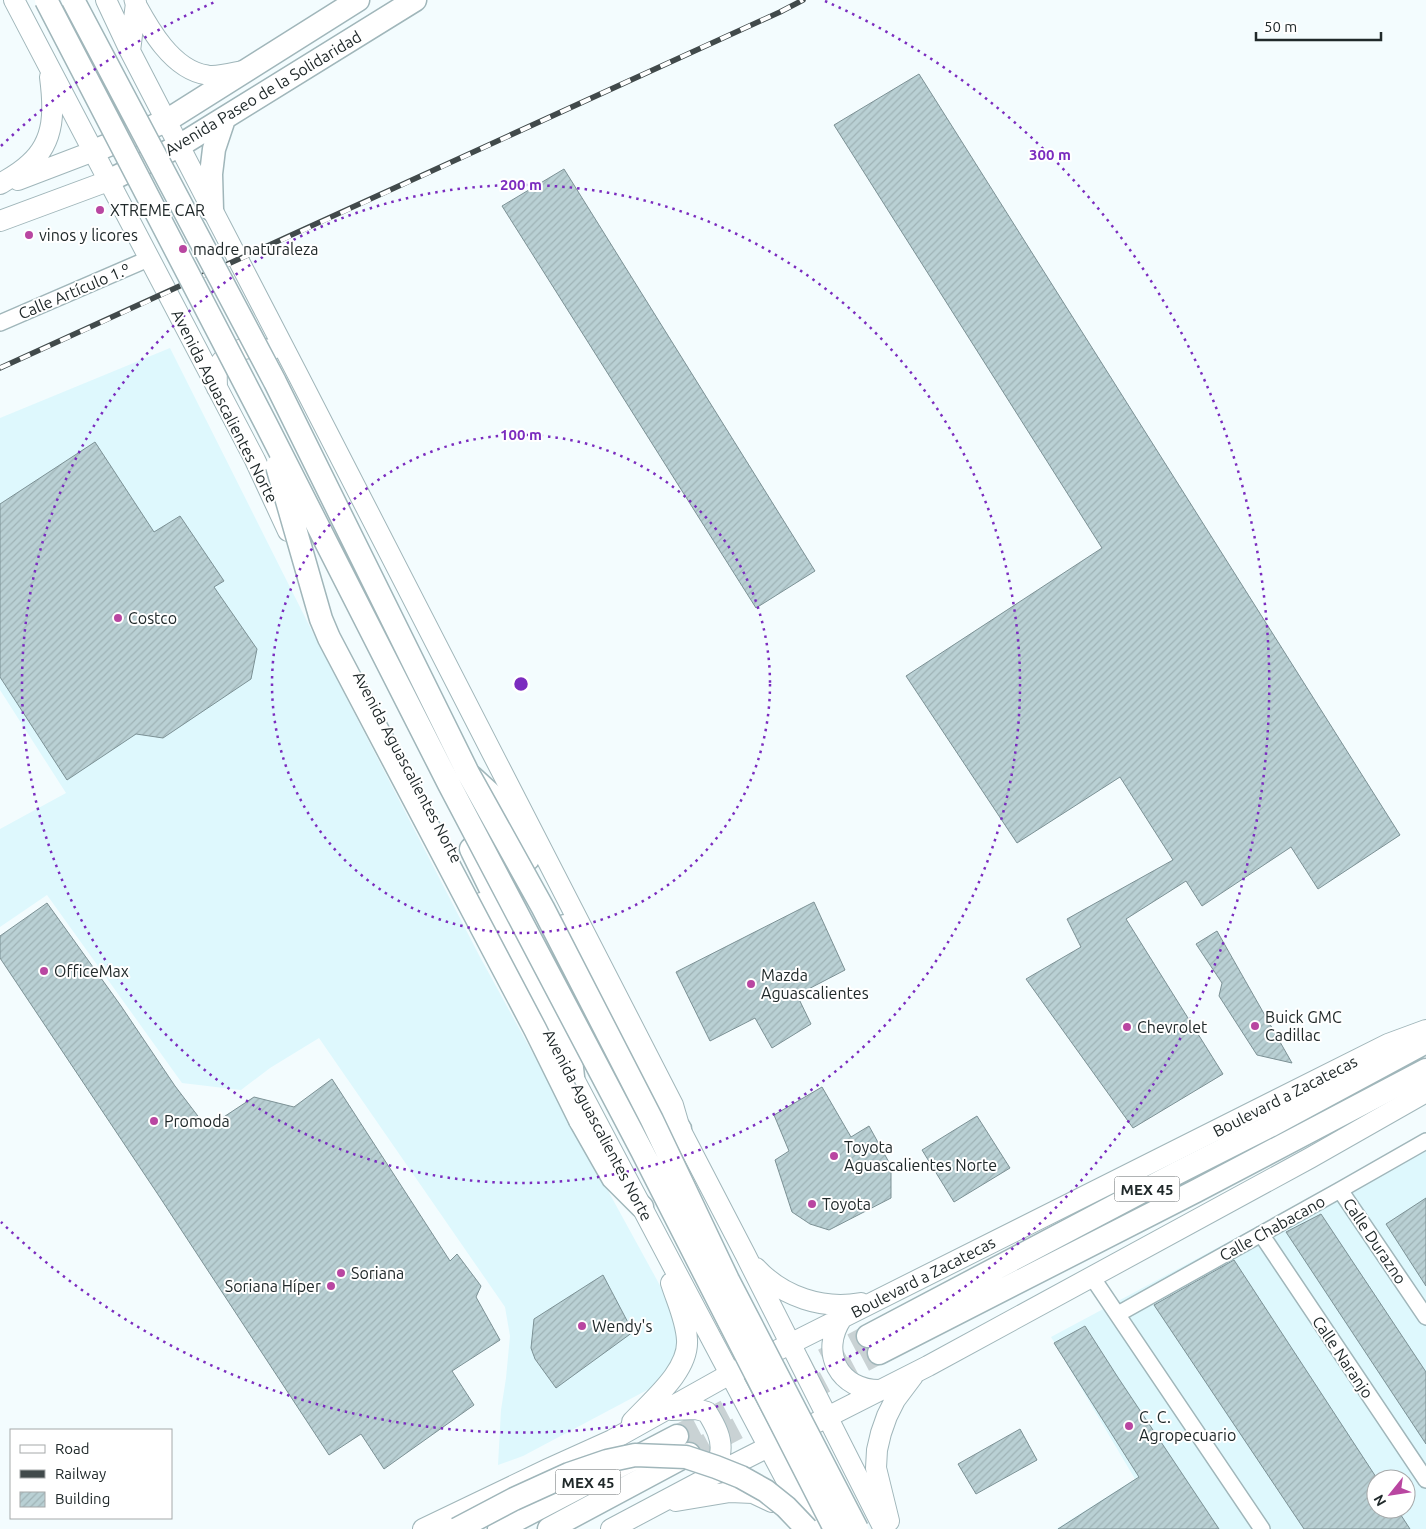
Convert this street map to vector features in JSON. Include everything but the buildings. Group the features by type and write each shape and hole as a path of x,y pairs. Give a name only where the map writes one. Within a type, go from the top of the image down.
{"main road":[{"name":"Avenida Aguascalientes Norte","path":"14,0 94,151 148,259 256,460 365,690 513,963 700,1316 809,1529"},
{"name":"Avenida Aguascalientes Norte","path":"46,0 266,424 458,778 543,908 652,1120 728,1280 857,1529"},
{"name":"Avenida Aguascalientes Norte","path":"73,0 275,382 458,778 633,1134 834,1529"},
{"path":"106,0 147,85 673,1104 680,1129 884,1529"},
{"name":"Avenida Paseo de la Solidaridad","path":"94,151 166,121 358,0"},
{"name":"Avenida Paseo de la Solidaridad","path":"108,182 179,146 415,0"},
{"path":"130,51 135,2"},
{"path":"0,185 30,164 50,135 52,95 49,67"},
{"path":"75,117 90,129 101,130 118,127 138,116 146,105 147,85"},
{"path":"212,210 211,174 214,149 224,119"},
{"path":"0,185 94,151"},
{"path":"0,221 108,182"},
{"path":"217,388 218,368 224,357 240,349 262,348 279,355 299,377"},
{"path":"266,424 289,511 321,619 329,638 535,1029 580,1120 613,1178 642,1207"},
{"path":"458,778 467,841 570,1050 573,1077"},
{"path":"458,778 495,798 662,1108 680,1129"},
{"name":"Boulevard a Zacatecas","path":"423,1529 612,1440 730,1374 1388,1044 1426,1030"},
{"name":"Boulevard a Zacatecas","path":"1426,1042 1270,1126 1177,1173 874,1345 1196,1192 1426,1070"},
{"path":"611,1529 918,1371 1346,1139 1426,1092"},
{"path":"745,1254 750,1262 772,1283 791,1294 813,1302 843,1305 873,1300 887,1295"},
{"path":"612,1440 670,1382 680,1369 684,1356 687,1342 685,1327 667,1272 666,1255"},
{"path":"700,1316 704,1323 716,1333 732,1336 747,1332 759,1322 763,1315 765,1299 760,1284"},
{"path":"842,1318 836,1326 833,1336 833,1357 837,1367 843,1376 860,1388 881,1390"},
{"path":"890,1529 876,1468 881,1433 886,1416 895,1400 905,1384 918,1371"},
{"path":"665,1410 696,1409 708,1412 720,1440 720,1454 711,1476"},
{"name":"MEX 45","path":"500,1529 683,1445 549,1529"},
{"path":"457,1529 514,1499 569,1474 607,1460 635,1455 686,1457 741,1477 766,1491 809,1529"},
{"path":"659,1504 730,1492 753,1493 786,1511 809,1529"}],"street":[{"path":"135,2 152,31 172,58 194,71 208,75 246,70"},
{"name":"Calle Artículo 1.º","path":"0,323 148,259"},
{"name":"Calle Chabacano","path":"1115,1310 1261,1234 1426,1141"},
{"name":"Calle Durazno","path":"1340,1190 1426,1317"},
{"name":"Calle Naranjo","path":"1261,1234 1426,1480"},
{"path":"1092,1277 1262,1529"}],"shaded area":[{"path":"170,348 313,633 480,957 669,1302 679,1339 675,1360 651,1388 523,1456 498,1465 501,1410 510,1336 505,1307 319,1038 270,1068 241,1090 182,1083 47,895 0,927 0,829 66,793 0,690 0,418"},
{"path":"1426,1136 1426,1529 1056,1529 1135,1479 1051,1337"}],"tunnel":[{"path":"677,1436 868,1336"},
{"path":"689,1454 879,1353"}],"railway":[{"path":"0,368 803,0"}],"place":[{"name":"XTREME CAR","path":"100,210"},
{"name":"vinos y licores","path":"29,235"},
{"name":"madre naturaleza","path":"183,249"},
{"name":"Costco","path":"118,618"},
{"name":"OfficeMax","path":"44,971"},
{"name":"Mazda Aguascalientes","path":"751,984"},
{"name":"Buick GMC Cadillac","path":"1255,1026"},
{"name":"Chevrolet","path":"1127,1027"},
{"name":"Promoda","path":"154,1121"},
{"name":"Toyota Aguascalientes Norte","path":"834,1156"},
{"name":"Toyota","path":"812,1204"},
{"name":"Soriana","path":"341,1273"},
{"name":"Soriana Híper","path":"331,1286"},
{"name":"Wendy's","path":"582,1326"},
{"name":"C. C. Agropecuario","path":"1129,1426"}]}
